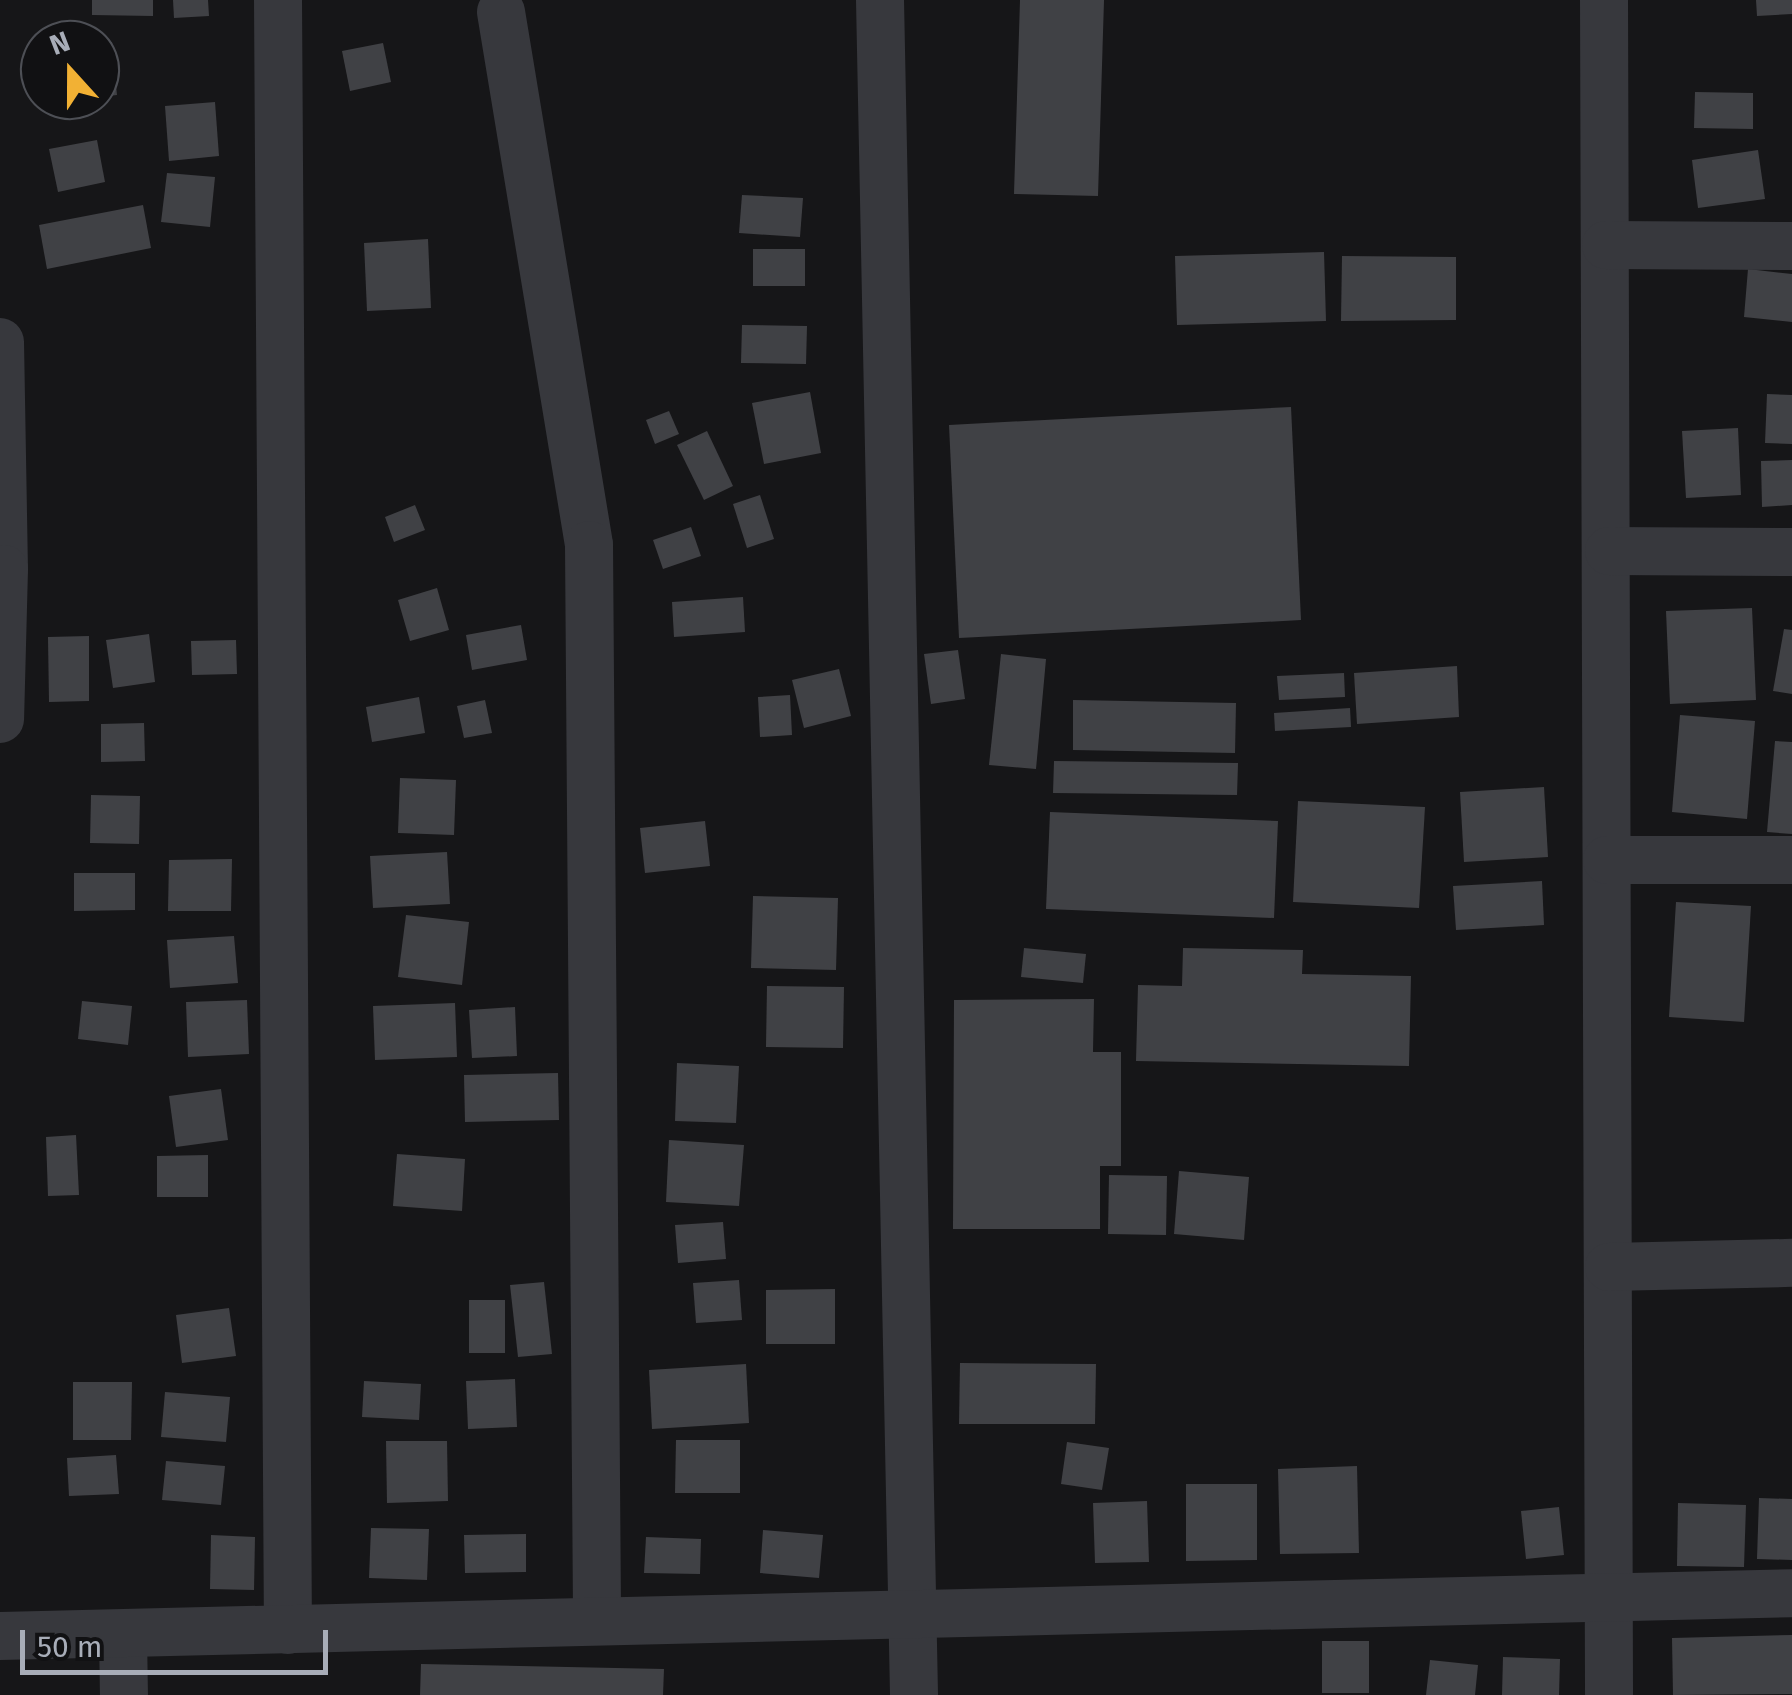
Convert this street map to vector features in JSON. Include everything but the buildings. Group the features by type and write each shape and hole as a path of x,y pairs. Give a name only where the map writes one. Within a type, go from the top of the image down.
{"street":[{"path":"278,0 288,1630"},
{"path":"880,0 914,1695"},
{"path":"1604,0 1609,550 1609,1695"},
{"path":"501,12 589,544 597,1619"},
{"path":"1606,245 1792,246"},
{"path":"0,342 4,569 0,719"},
{"path":"1609,550 1792,552"},
{"path":"1607,860 1792,860"},
{"path":"1609,1268 1792,1263"},
{"path":"0,1636 1792,1593"},
{"path":"123,1634 124,1695"}]}
